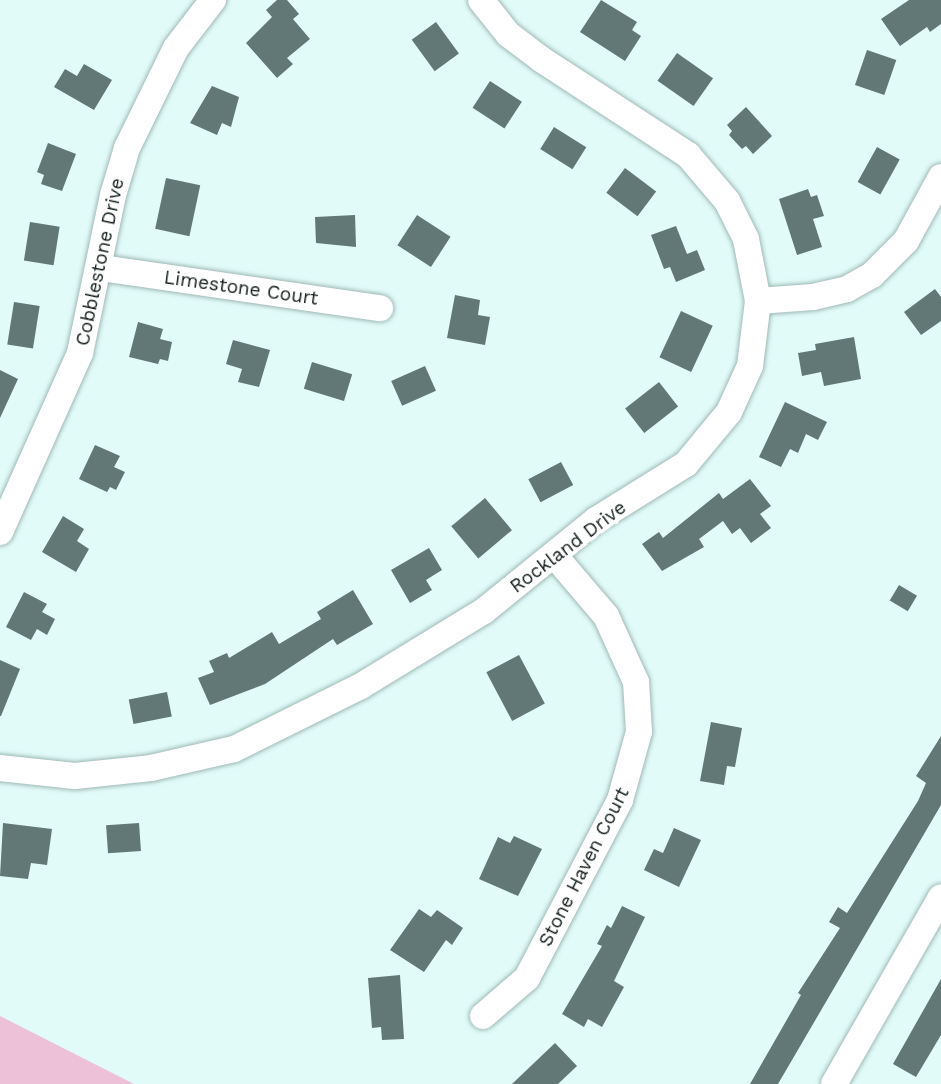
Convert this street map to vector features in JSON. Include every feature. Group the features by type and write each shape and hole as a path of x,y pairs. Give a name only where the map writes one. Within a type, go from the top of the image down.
{"street":[{"name":"Cobblestone Drive","path":"0,532 69,385 101,268 113,195 127,148 176,48 213,0"},
{"name":"Rockland Drive","path":"0,768 75,776 151,768 234,750 361,685 484,611 596,520 686,464 729,412 750,366 758,301 746,239 727,201 688,155 541,59 508,34 481,0"},
{"path":"758,301 813,297 848,289 872,275 906,241 941,177"},
{"name":"Limestone Court","path":"101,268 380,309"},
{"name":"Stone Haven Court","path":"483,1016 527,978 620,800 639,732 636,682 606,616 554,555"},
{"path":"834,1084 941,897"}],"shaded area":[{"path":"0,1016 134,1084 0,1084"}],"building":[{"path":"277,0 287,0 299,14 293,19 310,39 287,58 293,64 277,78 246,43 272,17 266,10"},
{"path":"601,0 637,22 632,30 641,36 625,61 580,32"},
{"path":"909,0 941,0 941,24 930,32 927,27 900,46 881,19"},
{"path":"436,22 459,54 435,71 412,40"},
{"path":"867,50 896,60 884,95 855,85"},
{"path":"677,53 713,78 694,106 657,81"},
{"path":"84,64 112,80 94,110 54,87 65,69 77,76"},
{"path":"490,81 522,102 504,129 473,108"},
{"path":"212,86 239,97 231,127 222,123 217,135 190,123"},
{"path":"746,107 772,136 753,154 746,146 742,149 729,135 732,131 727,125"},
{"path":"554,127 586,147 572,169 540,149"},
{"path":"48,143 76,154 62,191 41,184 44,175 37,172"},
{"path":"877,147 900,160 880,195 858,182"},
{"path":"625,168 656,191 637,216 606,193"},
{"path":"166,178 200,185 189,236 155,229"},
{"path":"808,189 811,197 817,195 824,216 813,219 822,247 797,255 779,199"},
{"path":"355,215 356,247 316,243 315,217"},
{"path":"417,215 451,237 431,267 397,245"},
{"path":"30,222 60,227 54,265 24,261"},
{"path":"676,226 687,254 697,250 705,270 676,282 670,267 664,269 651,235"},
{"path":"935,289 941,297 941,321 921,335 904,312"},
{"path":"455,295 480,300 478,315 490,317 485,345 447,338"},
{"path":"14,302 40,306 33,349 7,344"},
{"path":"681,311 713,326 691,372 659,357"},
{"path":"138,322 163,329 160,339 172,342 168,361 160,359 158,364 129,357"},
{"path":"854,337 861,379 824,386 821,372 802,376 798,353 816,350 815,344"},
{"path":"233,340 270,350 259,387 238,382 242,369 226,364"},
{"path":"312,362 352,374 344,401 304,389"},
{"path":"425,366 436,391 402,406 391,381"},
{"path":"0,370 18,379 0,418"},
{"path":"659,382 678,406 644,433 625,408"},
{"path":"785,402 827,422 818,440 806,434 798,453 790,449 781,467 759,457"},
{"path":"95,445 120,456 114,467 125,472 116,490 110,487 107,492 79,479"},
{"path":"561,462 573,485 541,502 528,479"},
{"path":"750,479 771,506 760,514 771,528 751,543 740,528 732,534 723,521 699,539 704,547 662,571 642,544 659,532 663,538 719,493 723,499"},
{"path":"485,498 512,530 478,558 451,526"},
{"path":"63,516 84,529 77,541 89,549 76,572 42,552"},
{"path":"429,548 442,570 426,580 432,590 410,603 391,570"},
{"path":"899,585 917,596 908,611 890,600"},
{"path":"353,590 373,624 337,645 333,639 265,684 210,705 198,678 214,672 209,661 227,653 229,658 272,632 279,644 321,619 317,612"},
{"path":"24,592 47,604 42,612 55,619 47,635 37,629 31,640 6,627"},
{"path":"519,655 545,704 512,721 486,672"},
{"path":"0,660 20,669 1,716 0,716"},
{"path":"167,692 172,717 133,724 129,699"},
{"path":"711,722 742,728 735,767 727,766 724,785 700,781"},
{"path":"941,736 941,805 778,1084 750,1084 801,995 798,993 840,928 829,922 838,907 847,913 918,801 926,783 916,776"},
{"path":"3,823 52,829 47,865 31,863 28,879 0,876"},
{"path":"139,823 141,851 108,853 106,825"},
{"path":"674,828 701,840 679,887 644,870 654,849 663,853"},
{"path":"514,836 542,849 518,896 479,879 498,837 510,843"},
{"path":"622,906 645,917 614,981 624,987 602,1027 588,1019 584,1027 562,1014 602,946 597,944 607,925 611,928"},
{"path":"419,909 431,917 437,910 463,928 452,945 446,940 424,972 390,950"},
{"path":"400,975 404,1039 382,1040 381,1027 372,1028 368,978"},
{"path":"941,979 941,1035 916,1077 893,1064"},
{"path":"555,1043 577,1066 558,1084 512,1084"}]}
